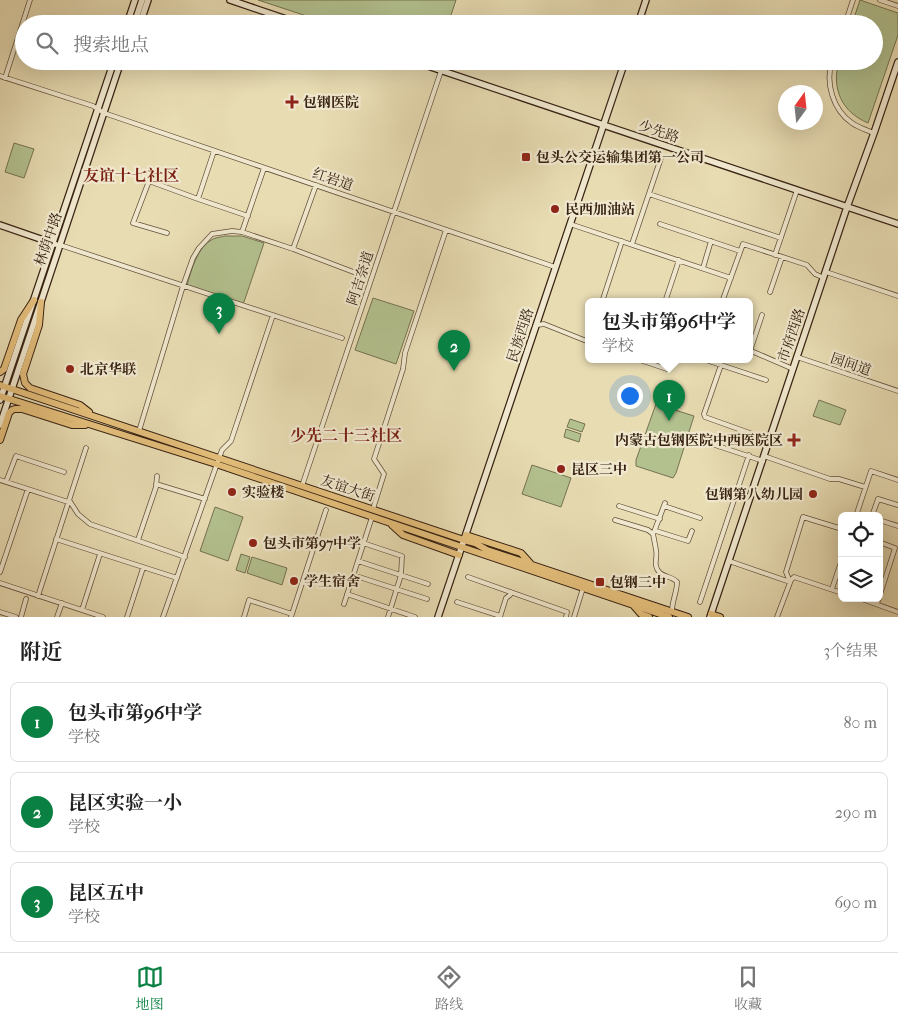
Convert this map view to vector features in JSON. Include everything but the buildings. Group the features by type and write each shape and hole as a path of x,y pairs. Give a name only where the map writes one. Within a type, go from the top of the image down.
{"main road":[{"path":"130,15 135,0"},
{"path":"137,15 142,0"},
{"path":"143,15 148,0"},
{"path":"230,0 274,15"},
{"path":"641,15 646,0"},
{"name":"市府西路","path":"711,616 847,207 896,77 898,62"},
{"name":"林荫中路","path":"0,426 37,301 111,70"},
{"name":"林荫中路","path":"56,244 119,70"},
{"name":"少先路","path":"438,70 898,224"},
{"name":"民族西路","path":"438,617 622,70"},
{"path":"0,225 56,244"},
{"path":"0,372 4,369 21,320 37,301"},
{"path":"37,301 39,325 23,374 25,383 30,388 80,405 94,416"},
{"name":"林荫中路","path":"0,397 2,386 37,301"},
{"name":"友谊大街","path":"2,386 139,431 218,461 372,513 465,537 486,552 583,588 634,605 688,617"},
{"name":"友谊大街","path":"0,397 9,398 92,425 218,461"},
{"path":"0,440 9,413 15,409 28,411 72,425 92,425"},
{"name":"友谊大街","path":"372,513 389,523 462,547 531,564 670,614"},
{"path":"389,523 403,535 459,555"},
{"path":"440,540 442,532"},
{"path":"465,537 521,553 531,564"},
{"path":"634,605 640,616 649,617"},
{"path":"711,616 720,617"}],"street":[{"path":"25,15 30,0"},
{"path":"848,15 852,0"},
{"path":"880,0 898,6"},
{"path":"2,77 15,41"},
{"path":"830,70 830,83 841,113 852,123 874,133"},
{"name":"阿吉奈道","path":"301,489 441,71"},
{"name":"红岩道","path":"2,77 93,106 104,113 555,267"},
{"path":"198,199 214,151"},
{"path":"632,244 661,158"},
{"path":"242,232 264,168"},
{"path":"167,233 133,223 149,181 248,216"},
{"path":"293,249 316,185"},
{"path":"775,255 797,190"},
{"path":"649,194 781,238"},
{"path":"570,224 731,278"},
{"path":"660,224 740,251"},
{"path":"344,604 384,474 374,459 403,369 405,353 446,230"},
{"path":"139,431 193,258 199,248 212,234 232,231 242,232 364,276"},
{"path":"603,298 622,241"},
{"path":"703,268 712,241"},
{"path":"56,244 342,338"},
{"path":"724,298 743,244 807,265 814,274 825,275 898,296"},
{"path":"770,292 782,257"},
{"path":"666,298 679,260"},
{"path":"164,617 222,450 232,441 272,315"},
{"path":"753,342 762,315"},
{"path":"537,325 544,324 585,339"},
{"path":"753,352 793,369"},
{"name":"园间道","path":"797,357 898,391"},
{"path":"651,363 667,369"},
{"path":"716,363 766,380"},
{"path":"722,365 704,414 705,417 758,436"},
{"path":"700,440 830,479 839,479 865,487"},
{"path":"38,596 86,448"},
{"path":"700,602 749,455"},
{"path":"6,482 16,456 64,472"},
{"path":"857,512 871,471 898,480"},
{"path":"138,540 157,476"},
{"path":"0,480 69,501 78,514 90,524 185,556"},
{"path":"156,484 205,499"},
{"path":"0,572 28,489"},
{"path":"873,512 878,499 898,506"},
{"path":"670,614 678,586 676,580 662,575 656,568 657,552 654,532 664,504 700,518"},
{"path":"618,506 660,519"},
{"path":"244,617 249,600 292,616 326,510"},
{"path":"790,582 786,572 803,517 838,528"},
{"path":"615,520 688,541 692,531"},
{"path":"883,521 898,526"},
{"path":"56,539 177,578"},
{"path":"877,604 896,548 883,543"},
{"path":"363,544 402,556 401,575 388,617"},
{"path":"82,610 100,554"},
{"path":"358,561 428,584"},
{"path":"729,561 790,582"},
{"path":"127,617 143,568"},
{"path":"832,589 838,571"},
{"path":"353,575 426,599"},
{"path":"468,577 567,612 566,617"},
{"path":"777,617 793,578 796,577 838,591"},
{"path":"0,583 103,617"},
{"path":"574,617 583,588"},
{"path":"457,602 500,616 506,598 511,592"},
{"path":"347,594 415,617"},
{"path":"0,612 21,617 26,599"},
{"path":"871,602 898,612"},
{"path":"57,617 62,604"}],"green space":[{"path":"258,0 456,0 451,15 304,15"},
{"path":"860,0 898,13 898,35 868,123 851,113 845,106 838,90 836,81 837,71 883,70 883,15 855,15"},
{"path":"14,143 34,149 24,178 5,172"},
{"path":"225,236 242,236 264,243 244,302 242,303 187,285 196,259 203,247 213,239"},
{"path":"373,298 414,311 396,364 355,350"},
{"path":"819,400 846,410 840,425 813,416"},
{"path":"656,404 694,416 673,478 636,466 636,460"},
{"path":"570,419 585,424 582,432 567,427"},
{"path":"566,429 581,434 579,442 564,437"},
{"path":"532,465 571,478 561,507 522,494"},
{"path":"215,507 243,517 228,561 200,551"},
{"path":"241,554 250,557 245,573 236,570"},
{"path":"252,557 287,568 282,585 247,573"}],"place":[{"name":"包钢医院","path":"292,102"},
{"name":"包头公交运输集团第一公司","path":"526,157"},
{"name":"民西加油站","path":"555,209"},
{"name":"昆区五中","path":"219,334"},
{"name":"北京华联","path":"70,369"},
{"name":"昆区实验一小","path":"454,371"},
{"name":"包头市第96中学","path":"669,421"},
{"name":"内蒙古包钢医院中西医院区","path":"794,440"},
{"name":"昆区三中","path":"561,469"},
{"name":"实验楼","path":"232,492"},
{"name":"包钢第八幼儿园","path":"813,494"},
{"name":"包头市第97中学","path":"253,543"},
{"name":"学生宿舍","path":"294,581"},
{"name":"包钢三中","path":"600,582"}],"district":[{"name":"友谊十七社区","path":"131,175"},
{"name":"少先二十三社区","path":"346,435"}]}
